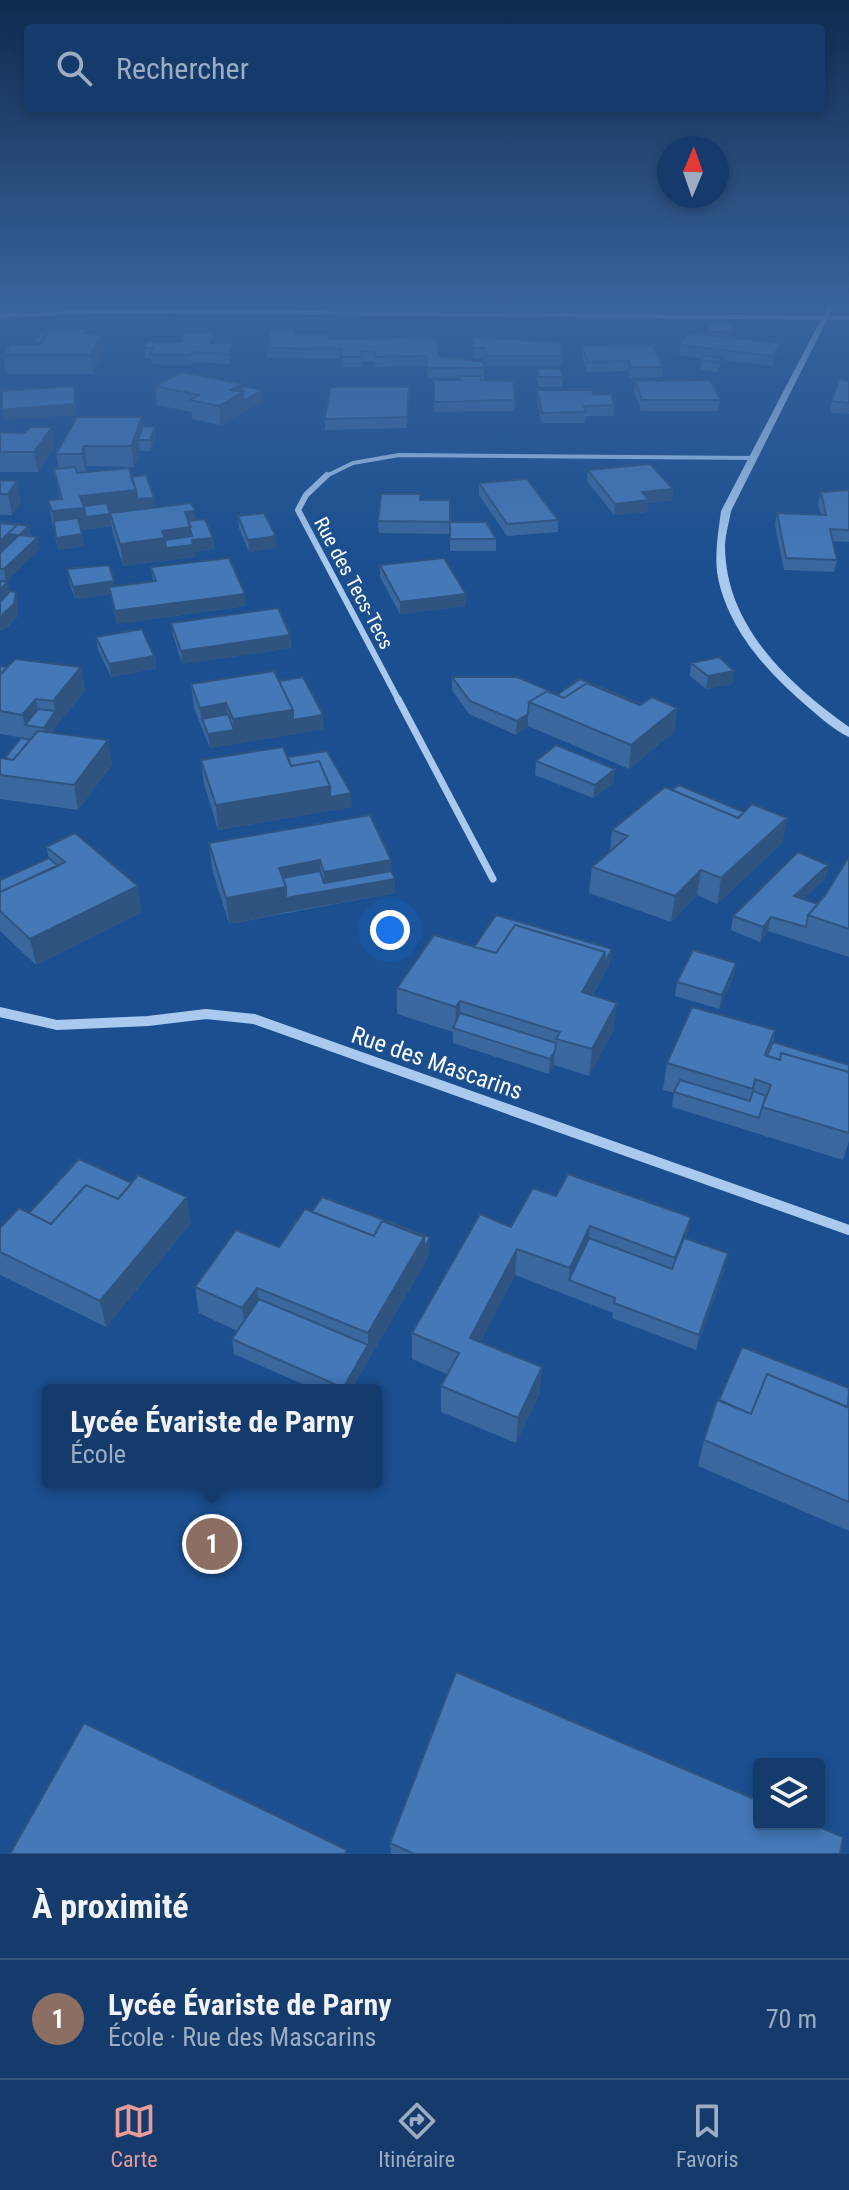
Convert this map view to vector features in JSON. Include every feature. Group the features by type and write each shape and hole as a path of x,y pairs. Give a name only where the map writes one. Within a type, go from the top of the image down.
{"street":[{"path":"787,389 726,511 719,534 719,558 731,607 744,632 787,682 849,733"},
{"name":"Rue des Tecs-Tecs","path":"493,879 298,510 305,493 319,479 339,468 399,455 752,458"},
{"name":"Rue des Mascarins","path":"0,1012 57,1025 148,1021 206,1014 254,1019 849,1230"}],"building":[{"path":"74,389 75,404 2,410 2,391"},
{"path":"167,389 234,389 231,390 243,392 219,406 190,400 199,395"},
{"path":"242,389 262,390 244,401"},
{"path":"330,389 409,389 407,417 325,419"},
{"path":"434,389 514,389 515,400 434,402"},
{"path":"638,389 715,389 720,400 642,400"},
{"path":"836,389 849,389 849,403 832,401"},
{"path":"537,390 592,390 593,395 611,394 614,405 584,406 586,412 542,413"},
{"path":"77,417 142,417 131,446 84,446 82,454 56,454"},
{"path":"143,426 155,427 150,440 138,440"},
{"path":"30,427 52,427 34,452 0,452 0,432 25,433"},
{"path":"650,464 673,489 642,492 649,500 615,504 588,470"},
{"path":"75,467 77,473 129,468 136,490 80,496 84,508 52,511 48,500 62,499 54,469"},
{"path":"146,475 154,498 137,499 131,477"},
{"path":"527,479 558,520 507,524 479,483"},
{"path":"0,480 17,481 8,494 0,494"},
{"path":"849,490 849,530 830,529 837,560 786,558 777,513 826,515 821,492"},
{"path":"381,494 420,494 420,500 450,500 450,522 378,521"},
{"path":"107,503 110,514 86,517 84,506"},
{"path":"191,503 195,511 185,512 191,527 162,531 165,538 120,544 110,513"},
{"path":"264,513 276,536 248,540 238,516"},
{"path":"78,518 82,534 56,538 54,521"},
{"path":"205,519 213,538 192,540 193,545 166,548 165,540 192,536 188,521"},
{"path":"0,522 29,526 19,535 8,534 17,525"},
{"path":"450,522 486,522 496,539 450,539"},
{"path":"0,523 17,525 0,541"},
{"path":"19,535 38,537 4,569 0,569 0,553"},
{"path":"229,558 245,594 115,611 109,587 156,581 151,567"},
{"path":"444,558 466,594 400,602 380,565"},
{"path":"109,565 114,581 73,587 67,569"},
{"path":"10,591 16,592 14,604 0,617 0,602"},
{"path":"278,608 290,635 181,651 171,623"},
{"path":"142,629 154,656 109,664 96,637"},
{"path":"719,657 734,671 708,676 691,663"},
{"path":"15,659 81,667 53,701 36,699 22,715 0,711 0,675"},
{"path":"274,671 293,710 233,719 226,703 200,708 191,684"},
{"path":"303,677 323,715 293,720 293,710 279,681"},
{"path":"452,677 517,677 558,694 580,679 641,704 587,683 564,698 547,691 529,702 528,714 517,721 470,701"},
{"path":"587,683 640,705 652,697 677,708 631,745 529,702 547,691 564,698"},
{"path":"38,709 55,711 44,728 25,725"},
{"path":"228,714 234,730 208,734 202,719"},
{"path":"38,731 108,740 74,785 0,775 0,758 13,760"},
{"path":"21,738 30,740 13,760 5,758"},
{"path":"556,745 615,769 595,785 536,761"},
{"path":"283,747 291,766 319,761 330,786 216,805 201,760"},
{"path":"327,751 351,793 330,797 330,786 319,761 291,766 288,757"},
{"path":"679,785 744,812 738,818 672,790"},
{"path":"665,787 738,818 752,804 787,818 721,878 701,870 675,896 592,867 628,836 612,830"},
{"path":"370,815 391,860 324,872 320,860 279,868 286,887 226,898 209,843"},
{"path":"75,833 138,886 30,939 0,911 0,892 65,862 46,847"},
{"path":"798,852 828,865 794,896 818,904 808,915 806,927 771,917 763,927 733,916"},
{"path":"49,858 58,866 0,892 0,880"},
{"path":"848,858 849,929 808,915 826,894"},
{"path":"320,871 324,883 391,871 395,879 286,898 283,878"},
{"path":"496,915 612,949 604,963 605,952 515,925 496,953 474,947"},
{"path":"515,925 605,952 582,992 617,1003 592,1049 556,1039 560,1032 460,1001 456,1007 397,988 434,935 496,953"},
{"path":"693,950 736,963 722,995 677,982"},
{"path":"692,1007 775,1030 765,1055 780,1060 781,1053 849,1072 849,1133 762,1107 771,1085 755,1079 753,1089 667,1063"},
{"path":"460,1013 556,1043 555,1051 550,1059 453,1028"},
{"path":"773,1042 849,1065 849,1072 781,1053 780,1060 767,1056"},
{"path":"680,1080 750,1101 753,1091 766,1096 759,1118 674,1092"},
{"path":"79,1159 132,1183 118,1199 86,1185 51,1224 29,1213"},
{"path":"568,1174 691,1217 675,1258 590,1226 570,1268 517,1249 470,1338 542,1367 518,1418 441,1386 459,1353 412,1333 480,1214 511,1227 533,1188 556,1196"},
{"path":"138,1175 187,1197 100,1301 0,1252 0,1228 19,1208 51,1224 86,1185 118,1199"},
{"path":"322,1197 430,1237 424,1249 424,1237 382,1221 374,1236 312,1212"},
{"path":"305,1209 374,1236 382,1221 424,1237 368,1333 257,1288 242,1308 195,1287 236,1230 279,1247"},
{"path":"589,1238 672,1269 684,1238 728,1253 699,1335 614,1303 615,1298 569,1280"},
{"path":"259,1299 368,1345 345,1384 334,1384 232,1339"},
{"path":"742,1347 849,1388 848,1407 767,1374 751,1414 719,1400"},
{"path":"767,1374 849,1408 849,1502 704,1440 717,1400 751,1414"},
{"path":"456,1672 753,1798 753,1830 825,1829 843,1837 840,1854 414,1854 390,1843"},
{"path":"84,1723 347,1850 345,1854 10,1854"}],"place":[{"name":"Lycée Évariste de Parny","path":"212,1544"}]}
